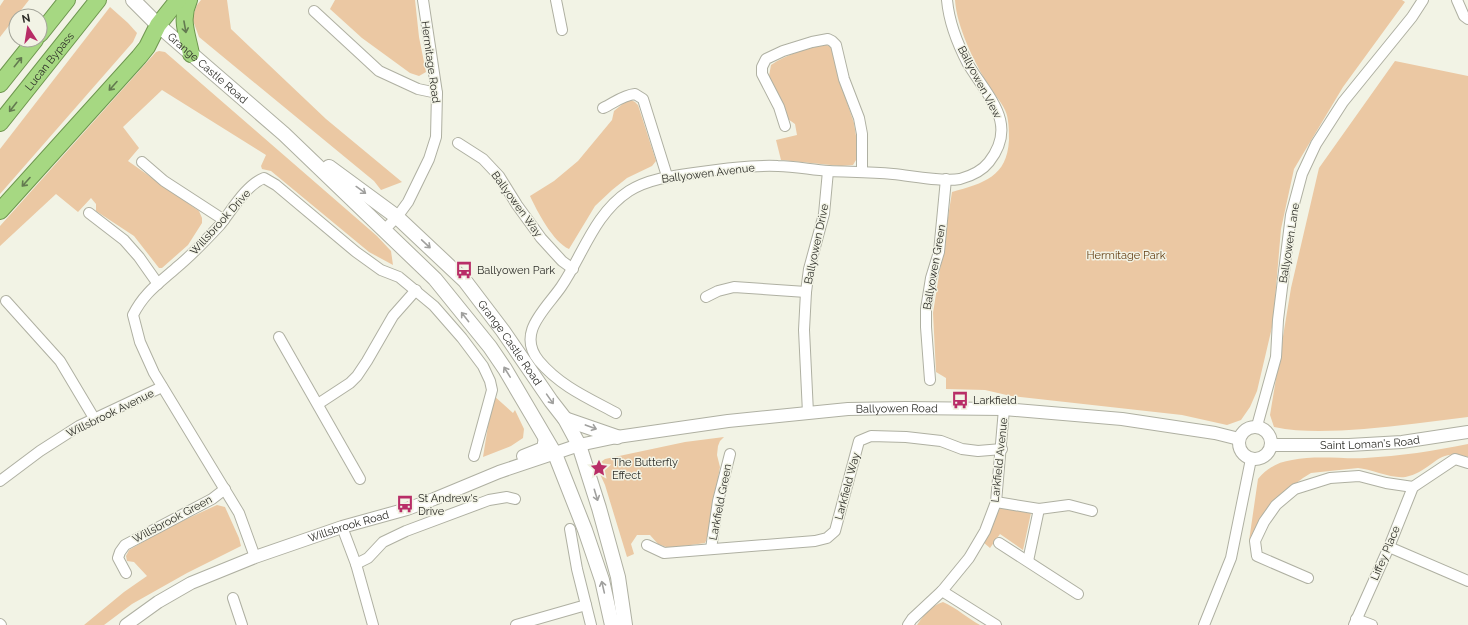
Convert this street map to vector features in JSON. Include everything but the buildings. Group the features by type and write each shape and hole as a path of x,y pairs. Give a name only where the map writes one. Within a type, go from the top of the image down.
{"highway":[{"path":"48,24 67,0"},
{"name":"Lucan Bypass","path":"0,123 98,0"},
{"path":"0,210 139,57 147,47 158,25 178,0"},
{"path":"190,0 184,11 184,20 192,54"},
{"path":"0,84 29,48"}],"main road":[{"name":"Grange Castle Road","path":"136,3 158,25 284,134 435,279 490,347 505,369 555,454 585,530 602,580 612,625"},
{"name":"Grange Castle Road","path":"284,134 397,217 465,281 503,330 550,401 565,419 579,445 599,508 618,577 625,625"},
{"path":"565,419 617,437"}],"street":[{"name":"Hermitage Road","path":"384,230 397,217 408,202 429,159 436,137 437,93 423,0"},
{"path":"556,0 562,30"},
{"name":"Ballyowen View","path":"946,179 959,179 977,173 988,165 998,150 1002,137 1002,120 995,106 967,62 955,34 947,0"},
{"name":"Ballyowen Lane","path":"1257,426 1276,357 1278,320 1290,215 1302,174 1316,144 1343,102 1412,17 1423,0"},
{"path":"1458,0 1464,16 1468,19"},
{"path":"314,10 379,72 418,89 437,93"},
{"path":"785,126 779,107 762,74 762,68 766,60 783,51 812,42 828,39 832,41 836,45 844,79 860,118 862,134 862,172"},
{"path":"603,108 627,95 635,94 643,99 667,176"},
{"name":"Ballyowen Way","path":"458,143 483,159 499,176 517,205 541,238 562,261 573,269"},
{"path":"142,162 164,181 224,220"},
{"name":"Ballyowen Avenue","path":"616,413 565,386 539,360 531,348 531,333 537,319 573,269 596,224 628,191 667,176 735,167 779,166 946,179"},
{"name":"Ballyowen Drive","path":"808,413 804,330 806,292 809,269 824,214 828,171"},
{"name":"Willsbrook Drive","path":"255,557 239,513 154,373 140,342 133,316 138,305 150,290 195,251 224,220 240,198 259,180 264,178 280,188 338,238 371,263 381,270 398,277 416,290 437,309 483,366 490,381 492,393 474,456"},
{"name":"Ballyowen Green","path":"930,380 926,309 931,278 939,252 946,179"},
{"path":"89,213 124,240 139,257 158,284"},
{"path":"706,297 718,291 734,287 806,292"},
{"path":"318,404 350,383 357,376 393,316 416,290"},
{"path":"6,301 60,361 94,418"},
{"path":"279,337 360,479"},
{"name":"Willsbrook Avenue","path":"0,481 40,450 79,426 150,394 162,387"},
{"name":"Ballyowen Road","path":"579,445 617,437 728,422 848,409 1004,409 1122,419 1215,433 1239,439"},
{"name":"Larkfield Avenue","path":"908,625 912,619 942,591 969,558 985,531 996,502 1002,450 1004,409"},
{"path":"1252,426 1257,426 1262,428 1270,435 1270,450 1262,458 1251,459 1246,457 1240,449 1239,439 1244,431 1252,426"},
{"name":"Saint Loman's Road","path":"1271,445 1349,445 1402,442 1468,432"},
{"name":"Larkfield Way","path":"647,545 664,553 815,541 827,538 835,531 859,441 871,436 906,436 941,441 962,449 978,451 1002,450"},
{"path":"411,507 460,479 543,448 545,438"},
{"name":"Willsbrook Road","path":"126,625 158,602 190,583 255,557 342,527 411,507 499,472 579,445"},
{"name":"Larkfield Green","path":"711,549 718,501 730,454"},
{"path":"1204,625 1231,558 1251,459"},
{"path":"1308,578 1257,556 1254,541 1276,504 1296,489 1330,478 1359,476 1386,483 1413,487 1455,459 1468,463"},
{"name":"Liffey Place","path":"1372,625 1355,622 1389,547 1413,487"},
{"name":"Willsbrook Green","path":"126,573 118,558 125,545 212,499 225,489"},
{"path":"356,564 368,558 383,542 406,531 489,500 507,497 516,499"},
{"path":"996,502 1039,509 1069,505 1092,511"},
{"path":"1028,561 1039,509"},
{"path":"342,527 356,564 373,625"},
{"path":"570,529 577,569 591,625"},
{"path":"999,543 1078,594"},
{"path":"1389,547 1468,581"},
{"path":"942,591 996,625"},
{"path":"233,598 242,625"},
{"path":"516,625 586,605"}],"green space":[{"path":"4,0 29,0 23,8 8,8 8,27 0,37 0,6"},
{"path":"201,0 227,0 231,29 326,119 402,182 381,190 374,181 199,37 192,18 197,5"},
{"path":"335,0 415,0 419,37 426,72 419,76 410,73 362,38 330,9"},
{"name":"Hermitage Park","path":"955,0 1402,0 1405,2 1343,87 1294,169 1281,229 1273,323 1257,391 1250,407 1241,420 1227,425 1182,415 1011,396 985,390 946,389 946,378 936,372 933,313 952,192 984,181 999,170 1004,162 1009,140 1006,113 1001,103 988,85 972,55 959,22"},
{"path":"110,7 137,33 133,42 0,194 0,149"},
{"path":"826,45 831,46 840,82 854,123 859,155 853,165 841,166 781,160 776,140 797,135 795,124 788,119 769,76 771,65 797,52"},
{"path":"156,52 165,52 377,236 391,251 393,265 369,252 271,171 262,169 261,166 266,155 162,90 123,127 139,148 128,161 199,211 202,218 202,223 188,245 162,268 159,268 134,236 96,211 96,204 91,198 78,212 56,194 0,246 0,226"},
{"path":"1395,61 1468,76 1468,417 1364,429 1307,431 1274,427 1270,415 1291,288 1319,168"},
{"path":"631,100 638,105 656,161 652,166 627,178 595,206 569,249 557,240 551,233 541,218 530,196 554,181 578,161 612,120 614,111 625,102"},
{"path":"493,395 513,413 515,410 524,429 523,438 511,446 483,457"},
{"path":"724,437 718,446 717,455 720,467 708,536 705,543 669,548 658,544 650,535 637,535 631,544 634,554 627,557 605,485 600,474 601,462 605,459 685,442"},
{"path":"1468,444 1468,457 1450,455 1443,457 1425,469 1404,477 1391,476 1358,468 1311,473 1279,496 1251,541 1249,541 1258,479 1277,464 1287,461 1319,457 1365,458 1391,456"},
{"path":"217,505 225,507 241,546 187,573 132,604 104,625 84,625 124,592 147,576 134,562 127,561 126,556 129,550 167,528"},
{"path":"1000,508 1031,513 1023,550 1000,534 990,548 983,542"},
{"path":"943,602 980,625 917,625 931,608"}],"place":[{"name":"Ballyowen Park","path":"464,270"},
{"name":"Larkfield","path":"960,400"},
{"name":"The Butterfly Effect","path":"599,468"},
{"name":"St Andrew's Drive","path":"405,504"}]}
